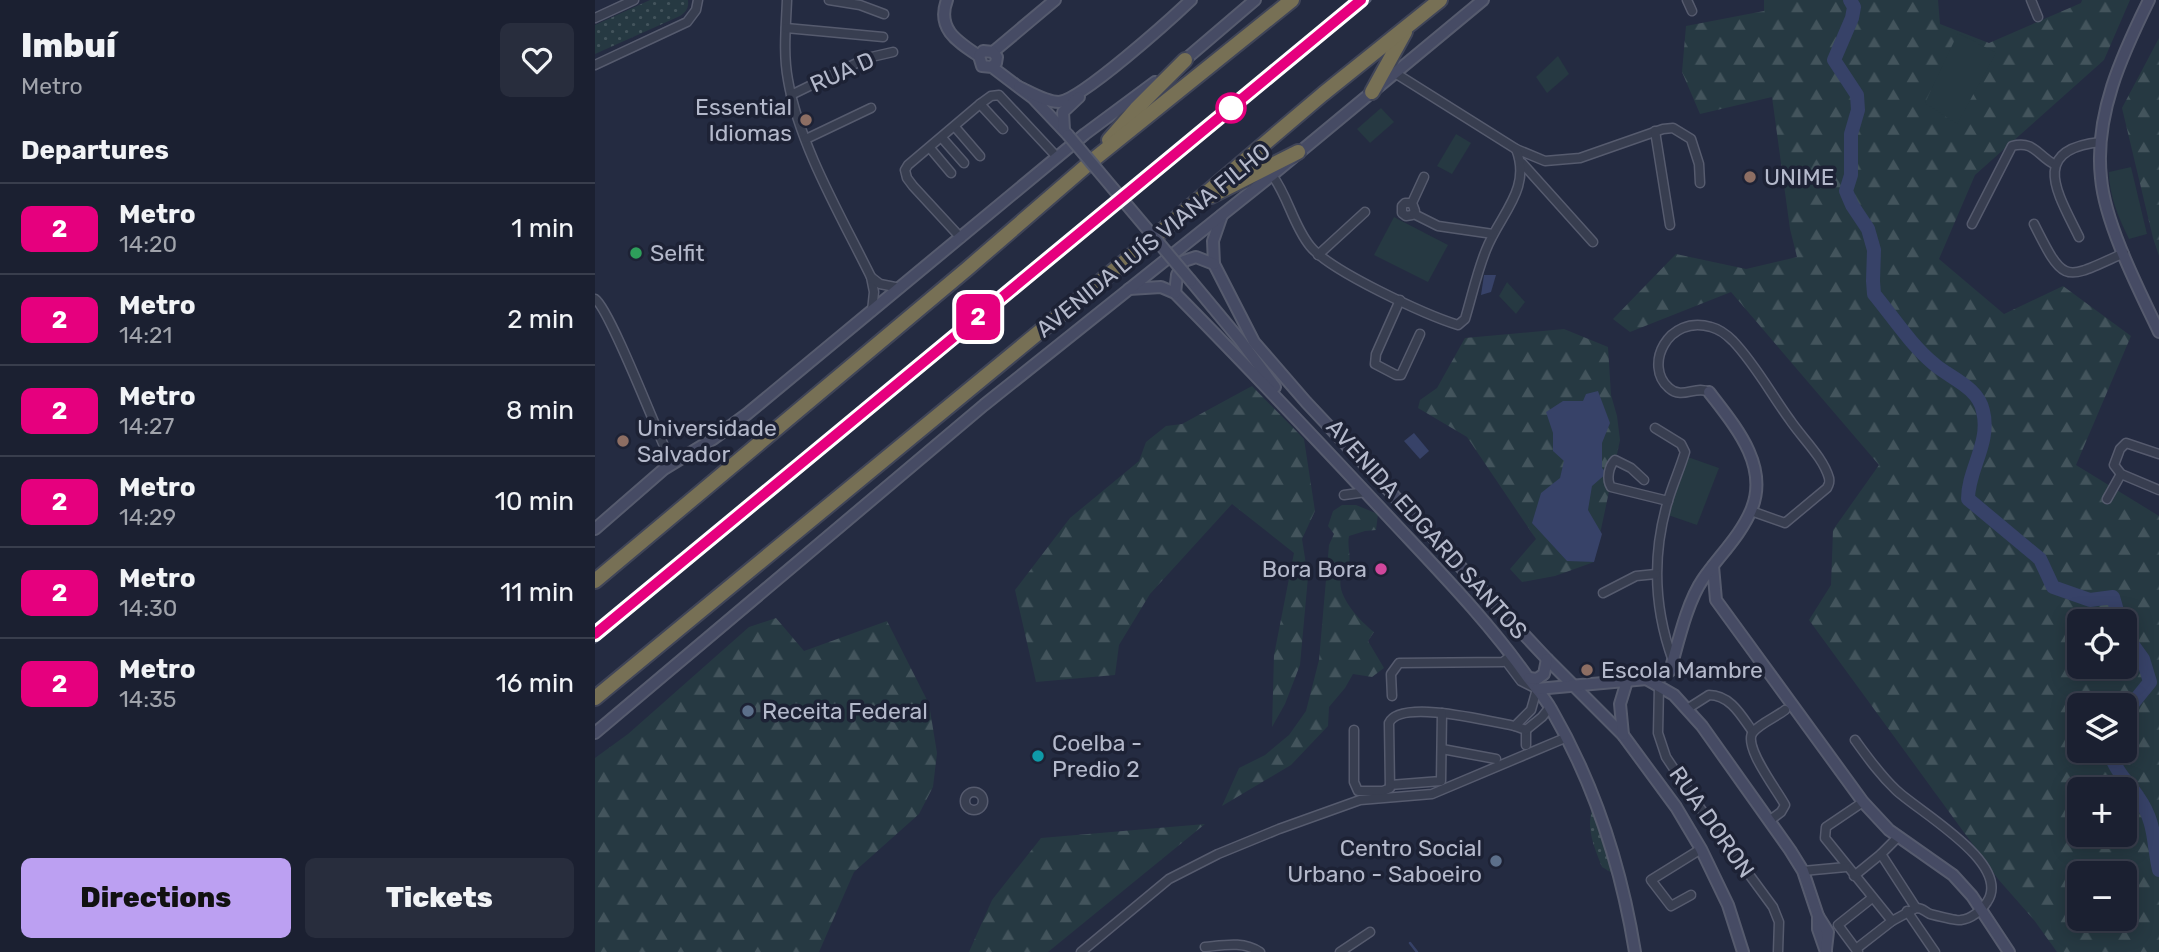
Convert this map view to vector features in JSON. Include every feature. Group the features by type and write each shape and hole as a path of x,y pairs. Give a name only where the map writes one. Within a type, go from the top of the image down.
{"highway":[{"path":"595,581 1093,160 1232,51 1292,0"},
{"name":"AVENIDA LUÍS VIANA FILHO","path":"595,698 1440,0"},
{"path":"1372,92 1409,24"},
{"path":"1093,160 1136,109 1185,60"},
{"path":"1194,204 1298,152"}],"main road":[{"path":"947,0 943,13 945,24 953,38 986,56 1066,132 1240,340 1300,420"},
{"path":"986,56 1055,0"},
{"path":"1066,132 1062,123 1063,112 1191,0"},
{"path":"595,529 664,469 731,427 1058,158 1185,60 1255,0"},
{"name":"AVENIDA LUÍS VIANA FILHO","path":"595,733 837,527 1272,175 1483,0"},
{"path":"2149,0 2118,67 2101,142 2100,166 2103,193 2124,253 2159,332"},
{"path":"1019,87 1047,99 1063,101 1105,74"},
{"path":"1129,289 1161,288 1175,293 1177,275 1184,261 1196,257 1214,264 1213,242 1224,212"},
{"name":"AVENIDA EDGARD SANTOS","path":"1214,264 1247,329 1266,359 1547,659 1564,673 1623,735 1676,807 1728,905 1743,952"},
{"name":"AVENIDA EDGARD SANTOS","path":"1175,293 1300,420 1455,586 1550,707 1591,790 1609,834 1635,952"},
{"path":"1674,695 1672,666 1697,590 1751,511 1755,482 1750,452 1744,440 1709,392"},
{"path":"1713,566 1716,600 1863,802 1898,837 1953,875 2009,952"},
{"path":"1690,610 1716,600"},
{"path":"1529,678 1537,679 1545,674 1547,659"},
{"path":"1550,707 1556,692 1567,688 1658,678 1672,666"},
{"path":"1564,673 1618,681"},
{"path":"1646,679 1674,695 1702,726 1803,871 1818,916 1828,932 1826,951"},
{"path":"1606,717 1614,704 1618,681"},
{"path":"1618,681 1623,735"},
{"path":"1537,689 1577,687"},
{"path":"1818,916 1818,929 1826,951"}],"street":[{"path":"595,18 634,0"},
{"path":"595,65 687,22 696,10 698,0"},
{"path":"787,0 786,66 791,96 806,139 871,277 874,292 871,311"},
{"path":"829,0 860,5 884,14"},
{"path":"1687,0 1692,11"},
{"path":"2031,0 2038,17"},
{"path":"786,28 883,37"},
{"name":"RUA D","path":"791,96 867,58 893,52"},
{"path":"1395,73 1516,149 1545,161 1580,158 1655,131 1674,128 1691,139 1699,164 1699,183"},
{"path":"961,237 905,174 908,164 981,104 991,96 999,95 1058,158"},
{"path":"981,104 1003,129"},
{"path":"806,139 871,108"},
{"path":"955,127 980,156"},
{"path":"1655,131 1670,225"},
{"path":"942,138 964,163"},
{"path":"2079,237 2061,199 2054,164 2062,154 2076,147 2101,142"},
{"path":"1972,224 2012,146 2035,148 2054,164"},
{"path":"930,148 951,173"},
{"path":"1272,175 1301,233 1318,255 1400,300 1454,324 1461,324 1493,234 1517,192 1522,169 1516,149"},
{"path":"1521,163 1593,242"},
{"path":"1425,177 1412,203 1405,203 1401,211 1408,216 1414,214 1438,226 1493,234"},
{"path":"1318,255 1365,212"},
{"path":"2034,224 2059,267 2067,273 2084,271 2124,253"},
{"path":"871,277 880,284 900,288"},
{"path":"595,299 611,323 665,448 668,458 664,469"},
{"path":"1400,300 1376,354 1375,364 1395,375 1401,375 1420,334"},
{"path":"1709,392 1701,390 1679,394 1672,391 1662,379 1659,371 1661,353 1665,342 1677,328 1693,325 1710,327 1732,340 1828,476 1827,488 1785,523 1751,511"},
{"path":"1655,428 1685,449 1657,547 1656,573 1662,623 1672,666"},
{"path":"2159,454 2126,443 2120,449 2114,466 2120,474 2159,490"},
{"path":"665,448 685,456"},
{"path":"1644,480 1621,461 1613,461 1609,479 1611,486 1668,501"},
{"path":"2107,499 2120,474"},
{"path":"1344,495 1366,492"},
{"path":"1603,593 1636,576 1656,573"},
{"path":"1392,696 1393,669 1405,662 1509,658 1521,681 1537,689 1531,710 1515,726"},
{"name":"RUA DORON","path":"1659,687 1658,733 1666,757 1773,907 1780,932 1778,952"},
{"path":"1686,709 1709,695 1723,697 1733,705 1753,732"},
{"path":"1526,730 1550,707"},
{"path":"1769,821 1781,812 1785,805 1757,760 1751,743 1753,732 1785,710"},
{"path":"1355,730 1354,782 1357,790 1383,791 1388,790 1390,785 1388,731 1391,717 1409,711 1442,713 1526,730"},
{"path":"1390,785 1441,781 1442,713"},
{"path":"1526,730 1526,745"},
{"path":"1081,952 1169,879 1228,850 1360,800 1432,793 1565,738"},
{"path":"1838,925 1857,951 1892,922 1912,910 1922,908 1935,915 1959,920 1969,918 1981,910 1992,894 1993,885 1987,870 1957,837 1896,790 1855,740"},
{"path":"1442,749 1496,759"},
{"path":"1863,802 1824,831 1827,843 1892,922"},
{"path":"1854,876 1898,837"},
{"path":"1691,895 1671,906 1651,880 1699,850"},
{"path":"1881,854 1935,952"},
{"path":"1803,871 1846,867"},
{"path":"1828,932 1872,898"},
{"path":"1340,952 1370,932"},
{"path":"1205,947 1240,944 1261,952"}],"green space":[{"path":"650,0 688,0 688,5 680,16 595,54 595,25"},
{"path":"1764,0 1938,0 1940,24 1989,43 2081,3 2082,0 2130,0 2104,60 1975,175 1939,259 2004,314 2063,286 2131,336 2076,465 2159,516 2159,952 2057,952 2034,920 1998,879 1809,620 1831,585 1833,530 1879,465 1731,292 1630,332 1613,319 1676,254 1746,269 1797,257 1790,229 1772,97 1700,114 1682,72 1686,26 1764,11"},
{"path":"1958,33 1996,53 1957,124 1925,103"},
{"path":"2159,38 2159,256 2122,108"},
{"path":"1558,56 1569,74 1547,93 1536,77"},
{"path":"1381,108 1394,122 1370,143 1357,129"},
{"path":"1456,134 1471,143 1452,174 1437,166"},
{"path":"2131,167 2147,234 2129,239 2118,215 2109,172"},
{"path":"1394,217 1448,245 1428,282 1374,255"},
{"path":"1507,282 1525,302 1516,314 1499,296"},
{"path":"1564,329 1608,347 1611,395 1620,440 1594,562 1555,576 1522,582 1510,569 1536,539 1467,437 1418,408 1420,400 1437,388 1465,338"},
{"path":"1252,386 1304,439 1315,511 1302,539 1308,577 1300,665 1285,704 1272,727 1274,655 1294,553 1232,504 1150,594 1119,645 1115,675 1036,682 1015,590 1070,518 1139,461 1146,442 1166,426 1182,424"},
{"path":"1685,456 1719,468 1697,525 1665,514"},
{"path":"1342,505 1356,505 1378,514 1376,530 1349,536 1349,564 1340,585 1351,608 1374,632 1368,641 1384,668 1372,677 1353,674 1329,707 1328,726 1291,765 1222,806 1239,768 1265,755 1289,735 1306,711 1319,660 1329,545 1334,534 1328,526 1333,511"},
{"path":"776,618 804,651 887,621 929,704 937,753 933,787 919,814 854,872 819,952 595,952 595,758 628,734 749,627"},
{"path":"1592,810 1614,874 1602,867 1594,846 1590,825"},
{"path":"1205,824 1048,952 969,952 992,900 1041,838"}],"water":[{"path":"1484,275 1496,275 1491,292 1481,295"},
{"path":"1598,391 1610,423 1602,443 1602,468 1607,473 1592,486 1588,510 1602,534 1594,562 1567,561 1532,523 1541,493 1560,478 1564,461 1553,451 1553,433 1546,412 1563,401 1583,401 1586,394"},
{"path":"1414,433 1429,451 1420,459 1404,441"}],"waterway":[{"path":"1850,0 1854,7 1852,18 1834,60 1857,95 1858,110 1851,134 1851,175 1846,191 1868,229 1874,250 1874,294 1910,340 1940,369 1970,389 1980,403 1985,423 1984,434 1971,477 1968,499 2040,559 2053,587 2090,600 2113,597 2116,609"},
{"path":"2137,651 2143,659 2150,682 2137,698"},
{"path":"2114,763 2148,815 2159,870"},
{"path":"1410,943 1417,952"}],"railway":[{"path":"595,641 1369,0"}],"metro line":[{"name":"2","path":"595,634 1361,0"}],"place":[{"name":"Essential Idiomas","path":"806,120"},
{"name":"UNIME","path":"1750,177"},
{"name":"Selfit","path":"636,253"},
{"name":"Universidade Salvador","path":"623,441"},
{"name":"Bora Bora","path":"1381,569"},
{"name":"Escola Mambre","path":"1587,670"},
{"name":"Receita Federal","path":"748,711"},
{"name":"Coelba - Predio 2","path":"1038,756"},
{"name":"Centro Social Urbano - Saboeiro","path":"1496,861"}]}
